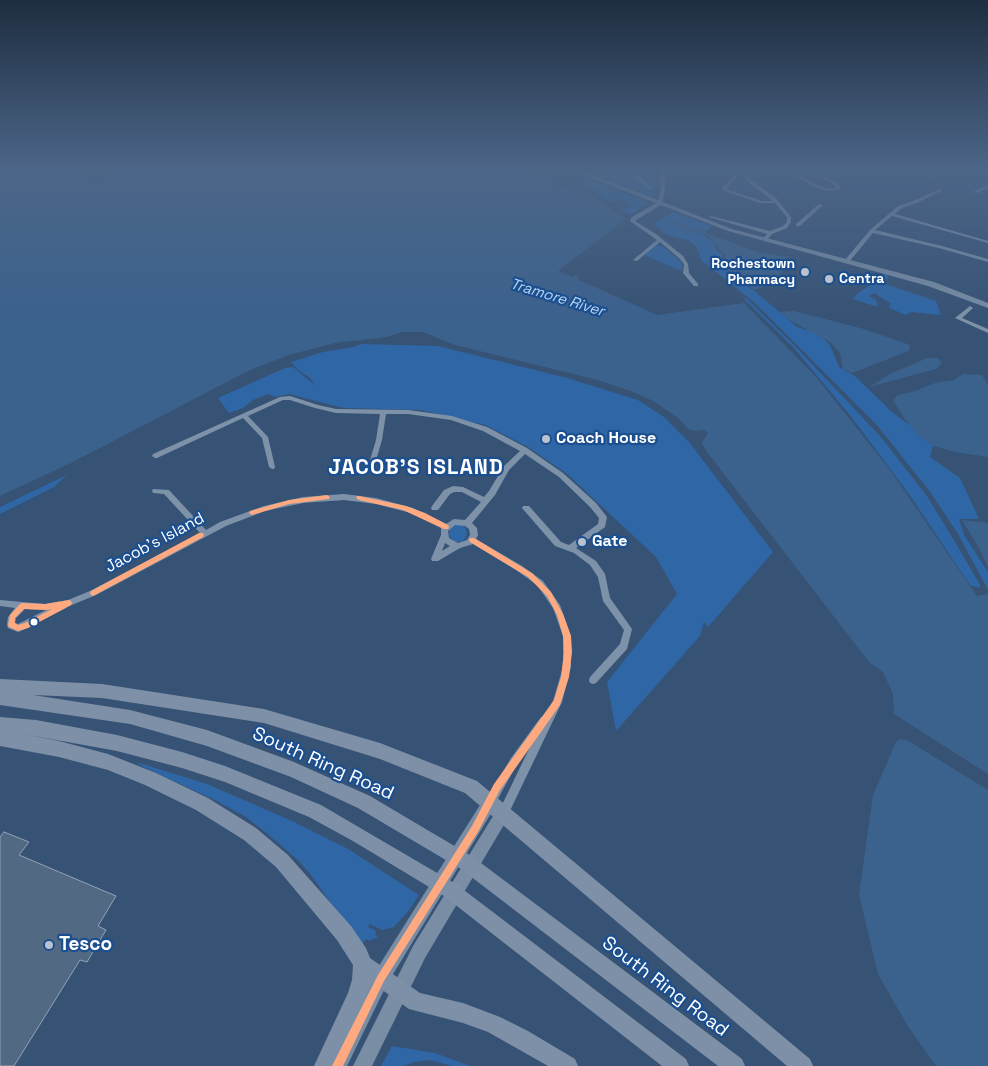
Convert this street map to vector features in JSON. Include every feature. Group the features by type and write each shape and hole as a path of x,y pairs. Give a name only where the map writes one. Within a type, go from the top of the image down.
{"highway":[{"path":"0,686 102,691 264,716 380,751 471,787 803,1066"},
{"name":"South Ring Road","path":"0,698 130,717 207,738 294,770 364,802 467,864 734,1066"},
{"path":"0,725 36,728 117,743 182,760 225,774 315,811 359,835 450,890 679,1066"},
{"path":"0,738 59,749 108,762 150,779 202,804 236,824 264,845 300,880 344,933 363,965 362,980 357,996 324,1066"},
{"path":"363,965 398,990 422,1004 463,1013 493,1024 568,1066"}],"main road":[{"path":"699,219 767,236 847,261 931,284 988,306"},
{"path":"337,1066 381,978 420,933 496,807"},
{"path":"362,1066 398,990 420,933"}],"street":[{"path":"634,219 632,220 633,223 659,240 684,260 686,273 696,285"},
{"path":"716,219 767,236 785,227 789,219"},
{"path":"798,225 804,219"},
{"path":"847,261 872,231 886,219"},
{"path":"907,219 988,242"},
{"path":"872,231 988,261"},
{"path":"636,260 659,240"},
{"path":"970,308 958,318 988,331"},
{"path":"155,456 275,400 286,398 336,411 408,412 453,419 494,433 525,450 568,480 599,512 604,522 570,548"},
{"path":"373,460 379,440 383,412"},
{"path":"244,415 266,437 272,467"},
{"path":"467,523 486,501 506,468 525,450"},
{"path":"435,508 447,492 453,489 463,490 486,501"},
{"path":"156,491 166,492 204,534"},
{"name":"Jacob's Island","path":"0,603 22,606 45,606 69,603 115,582 204,534 240,517 299,500 327,497 376,501 413,511 446,527"},
{"path":"526,508 554,542 570,548 594,563 602,576 604,595 628,629 624,646 593,680"},
{"path":"454,522 467,523 474,532 472,540 457,546 435,559 446,527 454,522"},
{"path":"443,537 448,543 457,546"},
{"path":"472,540 535,579 545,588 557,607 566,628 568,652 565,677 557,702 496,807"},
{"path":"22,606 12,617 11,624 18,628 69,603"},
{"path":"496,807 514,761 557,702"}],"shaded area":[{"path":"661,219 692,219 712,226 704,232 673,221 680,228 703,234 714,243 717,251 722,254 718,261 725,269 797,327 819,334 830,345 839,367 855,376 892,412 934,443 930,457 960,478 979,519 959,519 964,535 988,572 988,590 958,534 931,493 876,424 755,303 702,261 696,246 688,240 669,236 654,225 654,223"},
{"path":"655,245 662,246 678,259 682,264 682,271 646,256"},
{"path":"885,274 889,275 885,284 936,301 941,315 911,312 906,315 889,308 890,303 874,293 869,296 876,300 878,307 853,299"},
{"path":"746,298 794,345 880,436 927,496 980,585 979,588 970,585 911,497 853,419 794,348 744,299"},
{"path":"361,344 438,346 567,378 638,400 664,417 689,442 773,552 708,627 704,622 700,636 616,731 607,682 677,594 656,557 567,474 528,447 485,425 421,410 343,408 289,394 276,397 268,394 253,400 243,408 229,413 218,398 285,368 293,367 316,386 309,377 298,370 291,362 323,352"},
{"path":"67,475 54,487 0,514 0,507"},
{"path":"454,524 462,524 467,529 465,540 454,542 449,537 449,529"},
{"path":"139,763 207,784 292,821 348,849 419,895 410,909 394,927 382,930 370,924 368,927 376,931 375,935 378,937 369,941 366,939 361,946 311,875 299,861 269,835 246,817 215,800 137,764"},
{"path":"392,1046 435,1053 470,1066 452,1066 430,1060 414,1062 403,1066 381,1066"}],"water":[{"name":"Tramore River","path":"0,219 626,219 558,271 572,277 575,275 579,277 577,279 657,315 744,303 817,378 890,470 977,596 988,594 988,774 894,714 893,694 883,672 869,662 707,452 702,443 708,433 704,430 688,429 678,418 653,401 598,380 455,345 423,332 402,332 387,337 335,343 289,355 250,370 73,462 0,496"},
{"path":"673,221 758,252 788,257 786,267 771,284 754,290 718,263 726,256 709,236 680,228 670,223"},
{"path":"794,311 864,329 910,345 909,351 852,373 843,369 840,353 830,342 791,321 779,312"},
{"path":"927,358 938,358 942,363 936,369 869,387 890,374"},
{"path":"963,374 982,375 988,385 988,457 955,452 931,445 916,433 893,400 898,395 935,383 954,380"},
{"path":"962,520 988,523 988,567 979,548"},
{"path":"900,739 907,740 988,790 988,1066 936,1066 907,1025 878,974 859,895 873,795 896,742"}],"building":[{"name":"Tesco","path":"4,832 29,842 19,855 116,896 98,926 106,930 87,962 80,960 14,1066 0,1066 0,837"}],"transit line":[{"path":"289,502 327,497"},
{"path":"289,502 327,497"},
{"path":"359,498 404,508"},
{"path":"359,498 404,508"},
{"path":"252,513 289,502"},
{"path":"252,513 289,502"},
{"path":"404,508 423,515 446,527 404,508"},
{"path":"93,593 201,535"},
{"path":"93,593 201,535"},
{"path":"337,1066 381,978 475,829 497,787 557,702 565,677 568,652 567,636 560,614 549,594 530,575 472,540"},
{"path":"69,603 26,626 18,628 11,625 12,617 22,606 45,607 69,603"}],"place":[{"name":"Rochestown Pharmacy","path":"805,272"},
{"name":"Centra","path":"829,279"},
{"name":"Coach House","path":"546,439"},
{"name":"Gate","path":"582,542"},
{"name":"Tesco","path":"49,945"}],"district":[{"name":"JACOB'S ISLAND","path":"416,468"}]}
